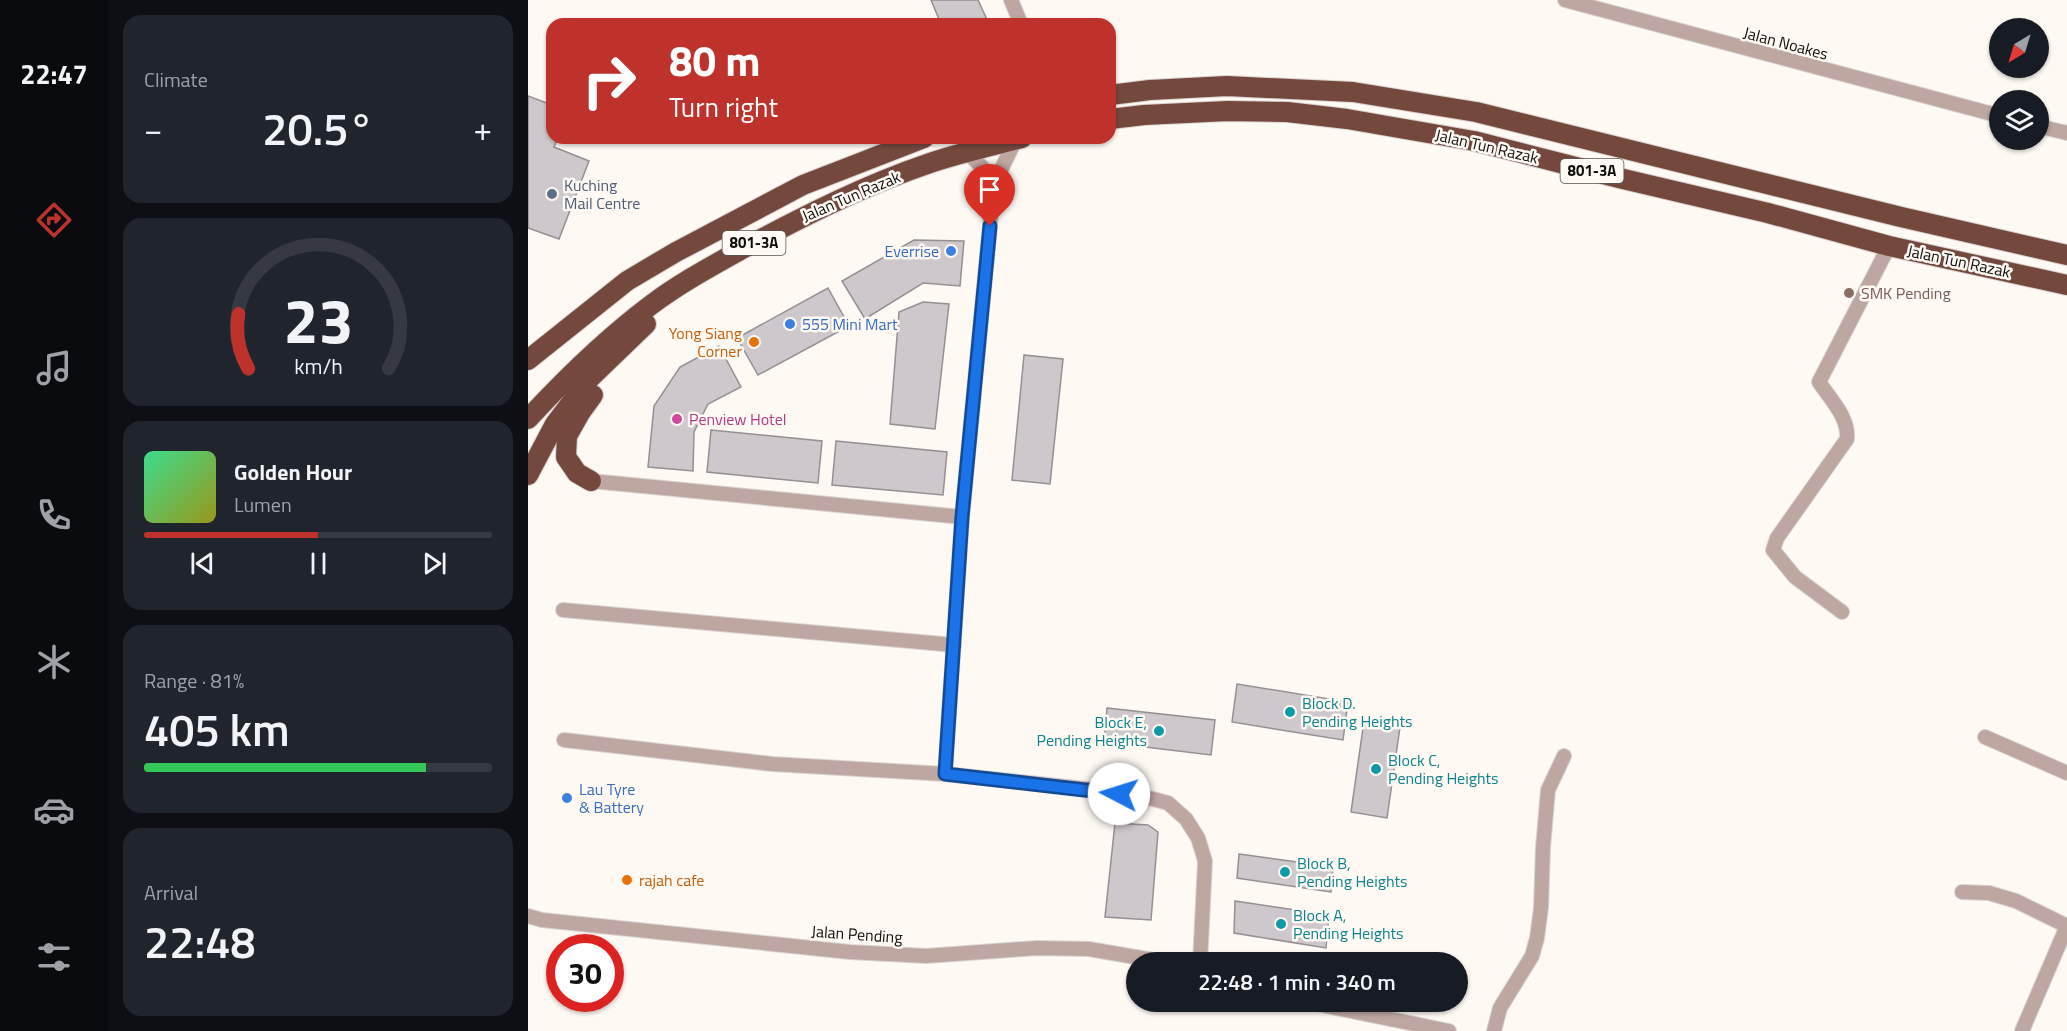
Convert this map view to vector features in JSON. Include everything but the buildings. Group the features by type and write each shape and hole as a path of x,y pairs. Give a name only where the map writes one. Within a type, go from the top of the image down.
{"highway":[{"name":"Jalan Tun Razak","path":"1116,94 1227,86 1353,92 1476,112 1901,217 2067,255"},
{"name":"Jalan Tun Razak","path":"1116,118 1228,111 1287,112 1347,119 1474,141 1768,213 1889,246 2067,285"},
{"name":"Jalan Tun Razak","path":"528,360 627,281 676,252 803,185 909,144"},
{"name":"Jalan Tun Razak","path":"528,419 549,396 617,333 650,305 686,280 804,216 898,175 999,144"},
{"path":"528,476 555,424 590,378 627,343 686,280"},
{"path":"528,341 590,310"},
{"path":"591,482 577,473 566,457 567,436 627,343"}],"street":[{"path":"1011,0 1018,18"},
{"name":"Jalan Noakes","path":"1565,0 1989,113"},
{"path":"2049,129 2067,133"},
{"path":"945,774 962,517 994,184 1016,144"},
{"path":"967,152 994,184"},
{"path":"1842,612 1795,578 1773,550 1777,538 1847,439 1848,428 1844,419 1819,382 1889,246"},
{"path":"591,482 962,517"},
{"path":"563,609 954,645"},
{"path":"1985,737 2067,773"},
{"path":"564,740 772,764 945,774 1134,795 1168,803 1186,819 1198,838 1205,861 1201,952"},
{"path":"1494,1031 1500,1008 1532,956 1537,938 1548,790 1564,756"},
{"path":"1962,892 1989,893 2016,901 2067,926 2022,1031"},
{"name":"Jalan Pending","path":"528,916 535,921 850,952 926,956 1037,948 1089,950 1126,956"},
{"path":"1356,1012 1449,1031"}],"place":[{"name":"Kuching Mail Centre","path":"552,194"},
{"name":"Everrise","path":"951,251"},
{"name":"SMK Pending","path":"1849,293"},
{"name":"555 Mini Mart","path":"790,324"},
{"name":"Yong Siang Corner","path":"754,342"},
{"name":"Penview Hotel","path":"677,419"},
{"name":"Block D. Pending Heights","path":"1290,712"},
{"name":"Block E, Pending Heights","path":"1159,731"},
{"name":"Block C, Pending Heights","path":"1376,769"},
{"name":"Lau Tyre & Battery","path":"567,798"},
{"name":"Block B, Pending Heights","path":"1285,872"},
{"name":"rajah cafe","path":"627,880"},
{"name":"Block A, Pending Heights","path":"1281,924"}],"route":[{"path":"990,226 962,517 945,774 1119,794"}]}
